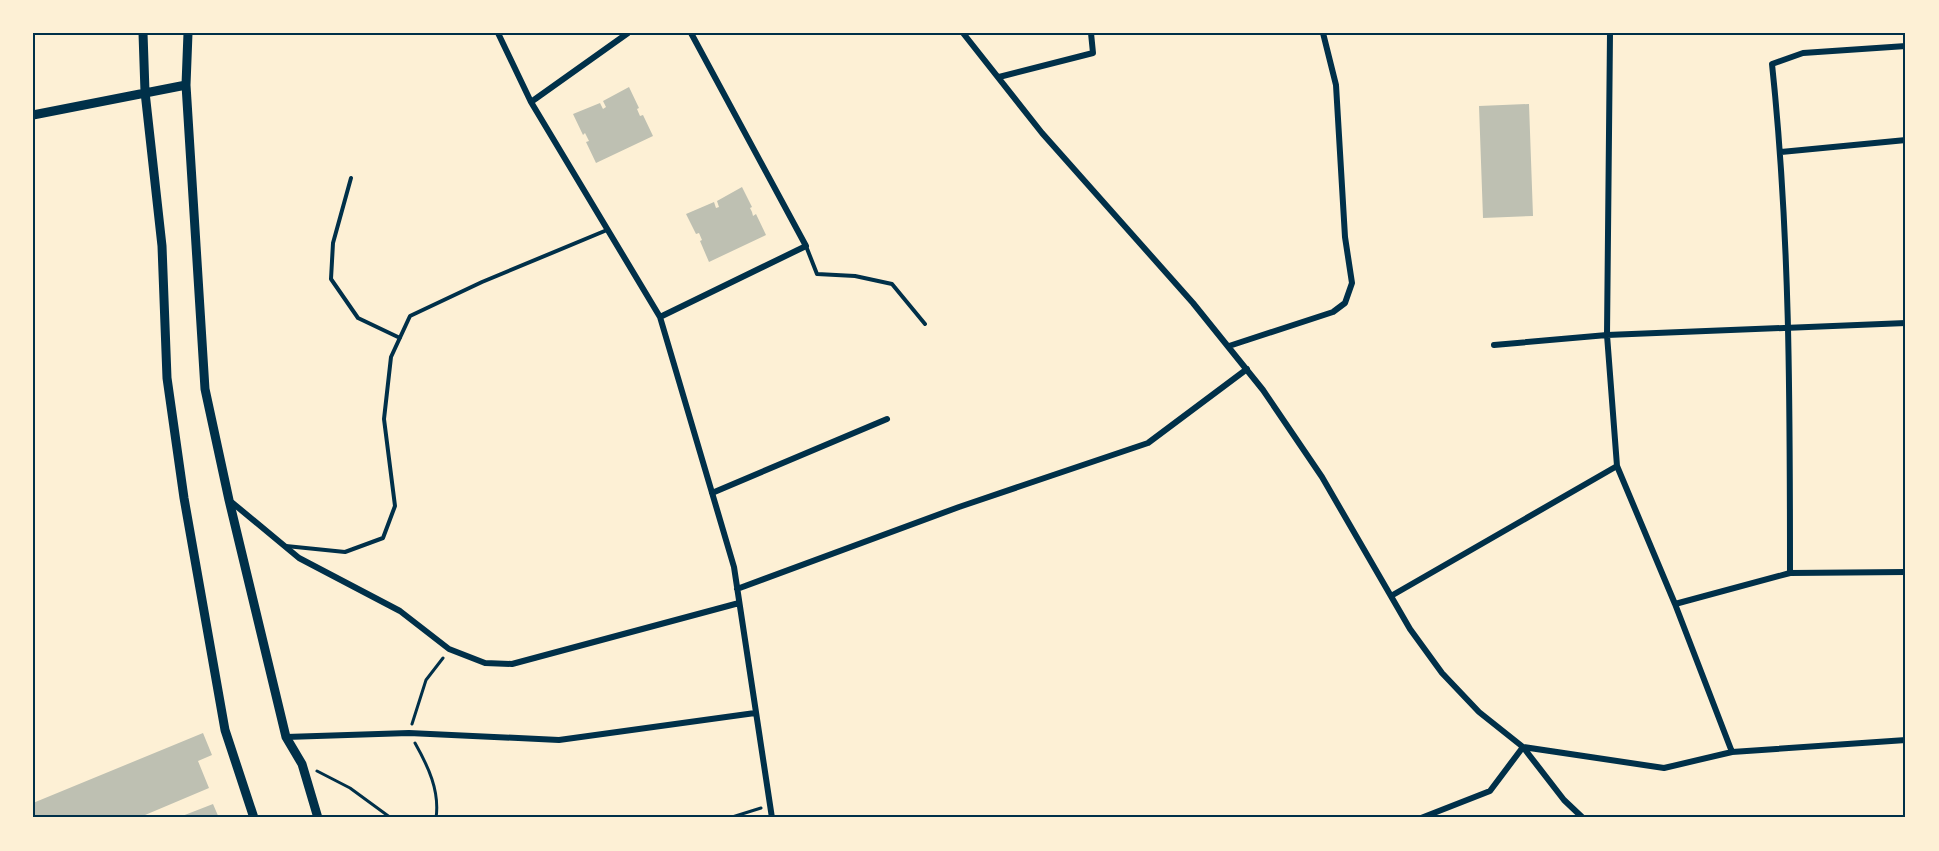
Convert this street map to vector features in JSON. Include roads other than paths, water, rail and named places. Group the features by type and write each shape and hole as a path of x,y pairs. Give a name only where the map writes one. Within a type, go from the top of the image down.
{"street":[{"path":"143,33 146,92 162,246 167,378 184,498 225,729 254,818"},
{"path":"188,33 186,85 205,389 286,737 302,764 318,818"},
{"path":"498,33 531,102 660,317 734,567 772,818"},
{"path":"531,102 628,33"},
{"path":"660,317 806,246 690,33"},
{"path":"963,33 1042,133 1247,369 1322,477 1410,629 1442,673 1479,711 1523,747 1564,800 1582,818"},
{"path":"999,77 1093,53 1090,33"},
{"path":"1229,346 1333,312 1345,303 1351,290 1345,237 1336,85 1323,33"},
{"path":"1611,33 1607,335 1617,466 1675,604 1731,752"},
{"path":"1791,573 1789,327 1781,152 1772,64 1803,53 1906,46"},
{"path":"33,115 186,85"},
{"path":"1781,152 1906,140"},
{"path":"1494,345 1607,335 1906,323"},
{"path":"737,589 959,507 1148,443 1247,369"},
{"path":"712,493 887,418"},
{"path":"1391,596 1617,466"},
{"path":"229,500 282,545 315,568 400,610 453,651 485,663 512,664 739,603"},
{"path":"1675,604 1791,573 1906,572"},
{"path":"286,737 409,733 559,740 755,713"},
{"path":"1523,747 1664,768 1731,752 1906,740"},
{"path":"1421,818 1490,791 1523,747"}],"lane":[{"path":"351,178 333,243 331,279 358,318 400,338"},
{"path":"282,545 345,552 383,538 395,506 384,418 391,357 410,316 482,282 607,230"},
{"path":"806,246 817,274 855,276 892,284 925,324"}]}
